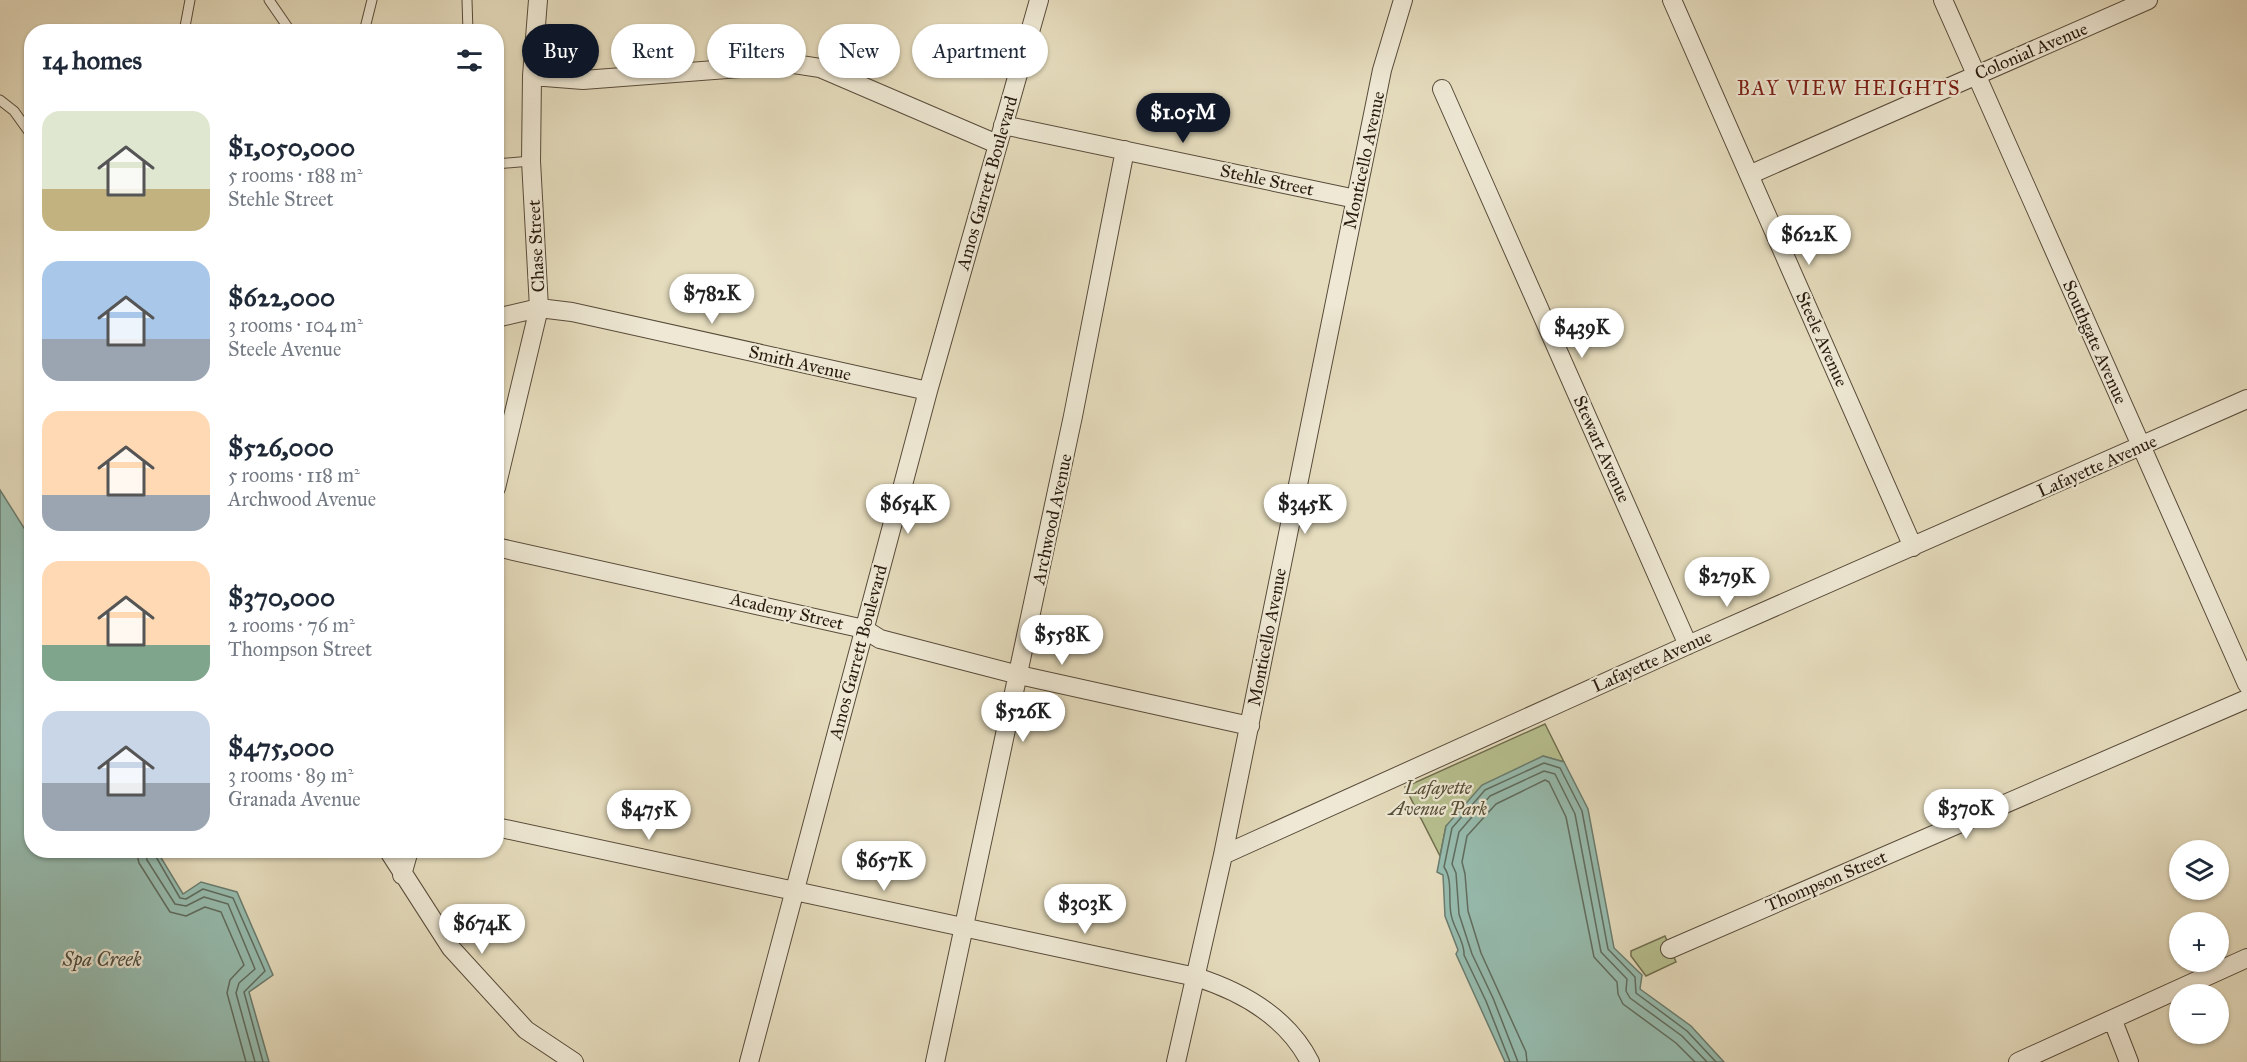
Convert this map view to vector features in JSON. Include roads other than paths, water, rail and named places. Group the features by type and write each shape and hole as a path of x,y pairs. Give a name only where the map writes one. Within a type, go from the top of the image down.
{"street":[{"name":"Chase Street","path":"536,24 538,0"},
{"name":"Amos Garrett Boulevard","path":"749,1062 928,391 1039,0"},
{"name":"Monticello Avenue","path":"1176,1062 1250,726 1382,70 1403,0"},
{"name":"Steele Avenue","path":"1672,0 1913,547"},
{"name":"Southgate Avenue","path":"1943,0 2247,684"},
{"name":"Colonial Avenue","path":"1749,174 2148,0"},
{"path":"558,78 584,80 794,64 820,68 997,144"},
{"name":"Chase Street","path":"504,442 539,308 531,161 532,78"},
{"name":"Stewart Avenue","path":"1442,89 1688,645"},
{"name":"Stehle Street","path":"1003,125 1356,199"},
{"name":"Archwood Avenue","path":"935,1062 966,928 1073,416 1125,150"},
{"name":"Smith Avenue","path":"504,316 539,308 572,312 928,391"},
{"name":"Lafayette Avenue","path":"1223,855 1688,645 2247,399"},
{"name":"Academy Street","path":"504,548 864,629 880,639 1019,675 1250,726"},
{"name":"Thompson Street","path":"1670,949 2247,699"},
{"path":"504,829 1196,977 1246,997 1262,1008 1285,1026 1310,1062"},
{"path":"392,858 459,957 526,1030 574,1062"},
{"path":"402,875 407,858"},
{"path":"2018,1062 2113,1021 2247,958"},
{"path":"2113,1021 2129,1062"}],"lane":[{"path":"186,24 190,0"},
{"path":"269,0 286,24"},
{"path":"366,24 372,0"},
{"path":"467,0 468,24"},
{"path":"0,100 14,111 24,125"},
{"path":"504,163 531,161"}],"water":[{"name":"Spa Creek","path":"0,490 24,528 24,858 161,858 183,894 201,882 237,892 273,975 249,992 269,1062 0,1062"},
{"path":"1543,756 1564,762 1588,809 1614,948 1642,975 1640,989 1691,1026 1724,1062 1505,1062 1456,954 1458,950 1445,916 1443,875 1437,872 1446,826 1482,785"}],"district":[{"name":"BAY VIEW HEIGHTS","path":"1849,88"}],"park label":[{"name":"Lafayette Avenue Park","path":"1438,798"}]}
